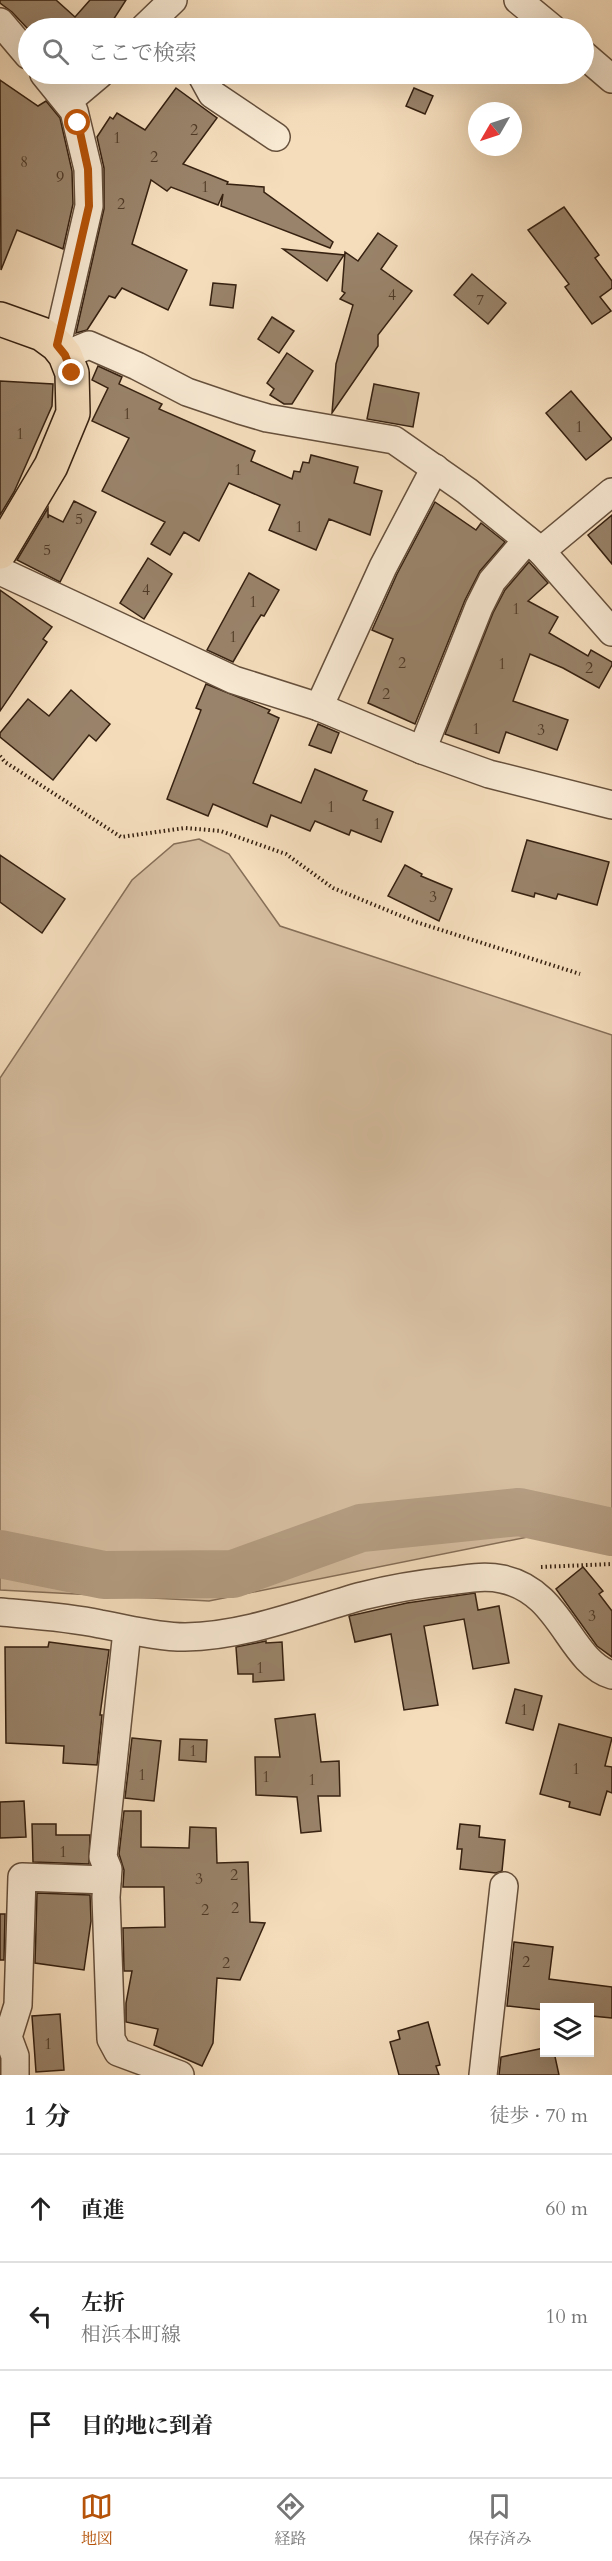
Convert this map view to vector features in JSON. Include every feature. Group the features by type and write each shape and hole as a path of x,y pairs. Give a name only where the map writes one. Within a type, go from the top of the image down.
{"main road":[{"path":"0,319 42,334 61,350 72,373 73,413 51,466 0,552"}],"street":[{"path":"518,0 540,18"},
{"path":"0,22 18,43"},
{"path":"594,64 612,79"},
{"path":"53,84 68,102 78,123 88,169 89,206 61,350 89,345 137,366 187,392 240,410 267,418 394,440 435,468 534,545 612,632"},
{"path":"68,102 89,84"},
{"path":"206,84 212,94 276,137"},
{"path":"319,707 383,567 435,468"},
{"path":"422,750 483,598 492,581 507,561 612,492"},
{"path":"0,571 234,680 319,707 422,750 489,774 612,805"},
{"path":"0,1612 89,1622 127,1631 185,1637 283,1622 363,1596 418,1584 489,1577 504,1579 531,1589 554,1612 584,1654 604,1672 612,1675"},
{"path":"127,1631 103,1857 108,1869 106,1897 111,2039 118,2052 180,2075"},
{"path":"15,2075 15,2056 8,2037 18,2005 22,1877 107,1880"},
{"path":"483,2075 504,1886"}],"path":[{"path":"0,756 5,762 122,837 185,828 221,831 286,854 333,888 416,922 580,974"},
{"path":"504,1579 525,1569 543,1566 612,1564"}],"shaded area":[{"path":"199,839 229,854 280,926 612,1035 612,1520 209,1601 0,1590 0,1078 132,880 174,844"}],"building":[{"path":"0,0 56,0 75,17 90,0 126,0 114,18 18,18 0,3"},
{"path":"0,80 38,106 46,101 60,118 72,171 73,204 63,249 17,230 1,270"},
{"path":"176,88 217,118 183,164 228,182 227,184 264,187 264,192 333,242 330,248 221,206 223,194 218,205 171,187 167,191 151,180 132,244 187,270 168,310 122,288 115,298 109,296 87,330 76,333 104,209 104,168 97,137 110,117 113,119 117,113 145,130"},
{"path":"414,88 433,96 425,114 406,106"},
{"path":"564,207 599,255 595,258 612,281 612,288 600,297 611,311 592,324 565,287 569,284 528,230"},
{"path":"378,233 397,246 381,269 412,291 378,335 378,346 332,413 336,364 353,305 340,299 345,293 342,291 345,252 358,261"},
{"path":"283,249 344,255 327,281"},
{"path":"472,274 506,303 488,324 454,295"},
{"path":"213,283 236,285 233,308 210,305"},
{"path":"272,317 294,331 279,353 258,339"},
{"path":"287,353 313,371 292,404 284,404 270,395 274,389 267,383"},
{"path":"98,366 122,377 119,384 162,404 159,409 255,451 251,461 292,479 294,471 300,472 303,462 309,463 311,455 358,467 354,483 382,491 370,535 329,519 316,550 269,530 280,505 229,483 199,541 184,532 170,555 151,544 165,522 102,491 129,438 92,421 108,388 92,380"},
{"path":"0,381 53,384 52,406 14,492 0,515"},
{"path":"374,384 419,393 413,427 367,419"},
{"path":"571,391 612,439 586,460 546,413"},
{"path":"74,501 96,512 60,582 17,560 48,508 48,518 49,515 63,522"},
{"path":"435,502 476,530 481,523 505,542 480,571 465,600 415,724 368,703 393,639 372,630 397,574"},
{"path":"612,515 612,564 588,535"},
{"path":"148,558 172,574 144,619 120,603"},
{"path":"529,562 548,583 528,601 558,617 549,633 588,656 591,650 612,662 612,665 599,688 563,668 530,654 513,701 568,720 557,750 506,732 499,753 445,734 493,613 505,590"},
{"path":"249,573 279,590 233,662 207,650"},
{"path":"0,590 52,627 43,639 47,642 0,711"},
{"path":"206,684 270,710 268,713 279,718 253,783 301,803 315,769 367,791 363,800 393,812 381,842 351,830 349,835 315,821 310,831 271,815 267,827 213,804 208,816 167,799 201,710 196,708"},
{"path":"71,690 110,724 96,741 89,735 53,780 0,737 0,733 28,699 49,716"},
{"path":"318,724 339,733 331,753 309,745"},
{"path":"527,840 609,862 597,905 558,894 556,899 535,893 534,897 512,891"},
{"path":"0,855 65,899 42,933 0,902"},
{"path":"405,865 422,874 421,876 452,889 439,921 388,896"},
{"path":"583,1567 603,1591 599,1594 612,1611 612,1657 597,1646 556,1589"},
{"path":"475,1593 478,1610 499,1606 509,1663 473,1669 464,1619 424,1626 438,1705 404,1710 391,1634 355,1642 349,1616 407,1603"},
{"path":"266,1641 266,1643 282,1642 284,1680 253,1682 253,1674 238,1674 236,1647"},
{"path":"49,1642 109,1650 100,1715 102,1715 97,1765 63,1763 64,1746 6,1743 5,1647 48,1647"},
{"path":"515,1689 542,1696 533,1730 506,1723"},
{"path":"315,1714 321,1762 339,1761 340,1796 318,1796 321,1831 301,1833 297,1797 256,1795 255,1757 280,1757 275,1719"},
{"path":"559,1724 612,1738 605,1766 612,1767 612,1793 607,1791 600,1815 569,1807 570,1802 540,1794"},
{"path":"132,1738 161,1741 154,1801 125,1798"},
{"path":"180,1739 207,1740 206,1762 179,1760"},
{"path":"24,1801 26,1837 0,1838 0,1802"},
{"path":"124,1811 141,1811 141,1847 189,1848 190,1827 216,1828 217,1863 248,1862 250,1922 265,1923 240,1980 217,1978 213,2043 202,2066 154,2045 158,2029 126,2022 126,2003 132,1971 124,1971 123,1928 165,1927 164,1887 123,1887 124,1870 119,1854"},
{"path":"32,1824 56,1824 56,1835 90,1835 89,1864 33,1862"},
{"path":"460,1824 480,1826 479,1837 505,1840 502,1871 496,1873 460,1869 462,1849 457,1849"},
{"path":"37,1893 90,1895 91,1921 84,1970 35,1963"},
{"path":"0,1914 5,1914 4,1960 0,1960"},
{"path":"514,1942 553,1947 549,1979 612,1987 612,2018 594,2016 594,2003 540,2003 540,2010 507,2006"},
{"path":"60,2014 64,2070 36,2072 32,2016"},
{"path":"428,2022 440,2065 436,2066 439,2075 399,2075 390,2042 400,2039 398,2031"},
{"path":"540,2049 540,2057 555,2057 559,2075 499,2075 501,2057"}],"waterway":[{"path":"0,1554 104,1575 233,1574 361,1528 519,1512 612,1532"}],"route":[{"path":"72,373 65,355 57,345 89,206 88,169 78,123"}]}
